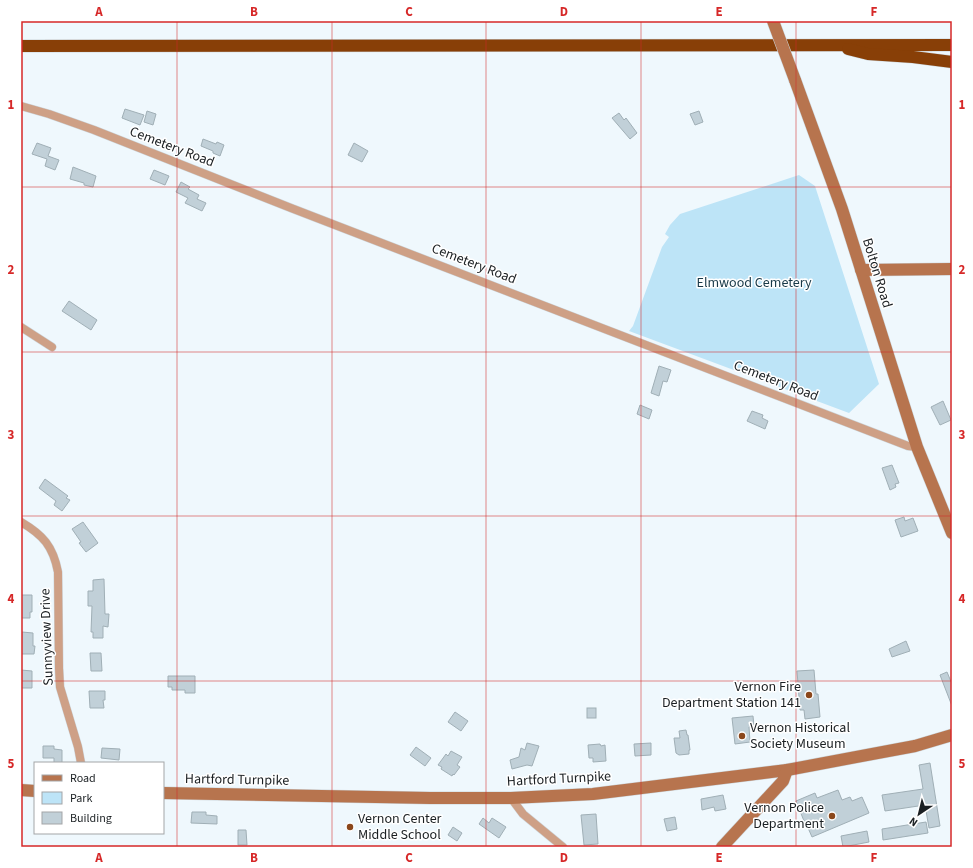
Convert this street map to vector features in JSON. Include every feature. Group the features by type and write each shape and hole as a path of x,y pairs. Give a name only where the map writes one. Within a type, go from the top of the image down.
{"highway":[{"path":"837,45 868,54 913,56 952,62"},
{"path":"21,46 952,45"}],"main road":[{"name":"Bolton Road","path":"773,21 842,209 917,446 952,533"},
{"path":"861,270 952,269"},
{"name":"Hartford Turnpike","path":"164,793 430,798 511,798 593,794 787,770 916,746 952,735"},
{"path":"722,847 783,781 787,770"},
{"path":"21,790 34,791"}],"street":[{"name":"Cemetery Road","path":"21,106 49,114 107,135 306,214 908,446 917,446"},
{"path":"21,327 52,347"},
{"name":"Sunnyview Drive","path":"21,522 37,532 48,543 55,557 58,572 60,687 82,762"},
{"path":"511,798 523,814 563,847"}],"green space":[{"name":"Elmwood Cemetery","path":"799,175 815,186 879,384 849,413 629,331 633,326 662,247 669,237 665,234 670,225 680,214"}],"building":[{"path":"125,109 144,115 140,125 122,118"},
{"path":"147,111 156,114 153,125 144,122"},
{"path":"699,111 703,122 695,125 690,114"},
{"path":"619,113 624,120 626,118 637,133 630,139 612,118"},
{"path":"203,139 216,144 217,142 224,145 220,156 201,146"},
{"path":"37,143 51,148 48,156 59,160 55,170 45,166 47,159 32,154"},
{"path":"354,143 368,151 362,162 348,155"},
{"path":"73,167 96,176 93,187 70,179"},
{"path":"154,170 169,176 165,185 150,179"},
{"path":"181,182 190,187 188,189 199,195 197,199 206,203 202,211 185,203 188,198 176,192"},
{"path":"69,301 97,320 91,330 62,311"},
{"path":"659,366 671,370 667,382 663,381 659,396 651,393"},
{"path":"943,401 951,420 940,425 931,407"},
{"path":"640,405 652,410 649,419 637,414"},
{"path":"752,411 763,415 762,418 768,421 765,429 747,421"},
{"path":"892,465 899,483 895,484 896,487 890,490 882,468"},
{"path":"45,479 68,496 66,498 70,500 62,511 54,505 56,501 39,488"},
{"path":"904,517 905,521 913,518 918,531 901,537 895,520"},
{"path":"83,522 98,543 86,552 79,543 81,542 72,529"},
{"path":"104,579 105,614 109,614 108,627 103,626 103,638 93,638 93,632 91,632 92,606 88,606 88,591 93,591 93,580"},
{"path":"21,595 32,595 32,612 30,612 30,618 21,618"},
{"path":"22,632 33,633 33,646 35,646 34,654 21,654"},
{"path":"906,641 910,651 892,657 889,649"},
{"path":"90,653 101,653 102,671 91,671"},
{"path":"21,670 32,671 32,688 21,688"},
{"name":"Vernon Fire Department Station 141","path":"814,670 820,717 805,719 804,710 800,710 797,671"},
{"path":"947,672 952,684 952,706 940,675"},
{"path":"168,676 195,676 195,693 185,693 185,690 172,690 172,687 168,687"},
{"path":"89,691 105,691 105,700 103,700 104,708 90,708"},
{"path":"587,708 596,708 596,718 587,718"},
{"path":"455,712 468,721 461,731 448,722"},
{"name":"Vernon Historical Society Museum","path":"753,716 754,726 749,727 750,742 735,744 732,718"},
{"path":"686,730 690,750 689,754 679,755 676,753 674,738 680,738 679,731"},
{"path":"527,743 539,746 532,766 527,765 512,769 510,760 519,757 521,748 525,750"},
{"path":"651,743 651,755 635,756 634,744"},
{"path":"600,744 601,746 605,745 606,761 593,762 593,758 589,758 588,745"},
{"path":"43,746 54,746 54,749 62,750 62,762 54,762 54,758 43,758"},
{"path":"416,747 431,758 425,766 410,755"},
{"path":"102,748 120,749 119,760 101,758"},
{"path":"451,751 462,757 457,765 460,767 452,776 441,769 442,767 438,765 446,754 448,756"},
{"path":"930,763 940,826 929,828 925,805 885,811 882,795 923,789 919,765"},
{"name":"Vernon Police Department","path":"838,790 842,800 850,797 852,801 862,797 869,813 812,837 796,801 815,793 817,798"},
{"path":"723,795 726,809 715,811 714,807 702,810 701,799"},
{"path":"192,812 206,812 206,815 217,816 217,824 191,823"},
{"path":"596,814 598,844 584,845 581,815"},
{"path":"675,817 677,829 667,831 664,819"},
{"path":"483,818 489,823 492,818 506,827 499,838 479,824"},
{"path":"926,822 928,833 883,840 882,829"},
{"path":"453,827 462,833 457,841 448,835"},
{"path":"238,830 246,830 247,845 238,845"},
{"path":"867,831 869,842 843,847 841,836"}],"place":[{"name":"Vernon Fire Department Station 141","path":"809,695"},
{"name":"Vernon Historical Society Museum","path":"742,736"},
{"name":"Vernon Police Department","path":"832,816"},
{"name":"Vernon Center Middle School","path":"350,827"}]}
